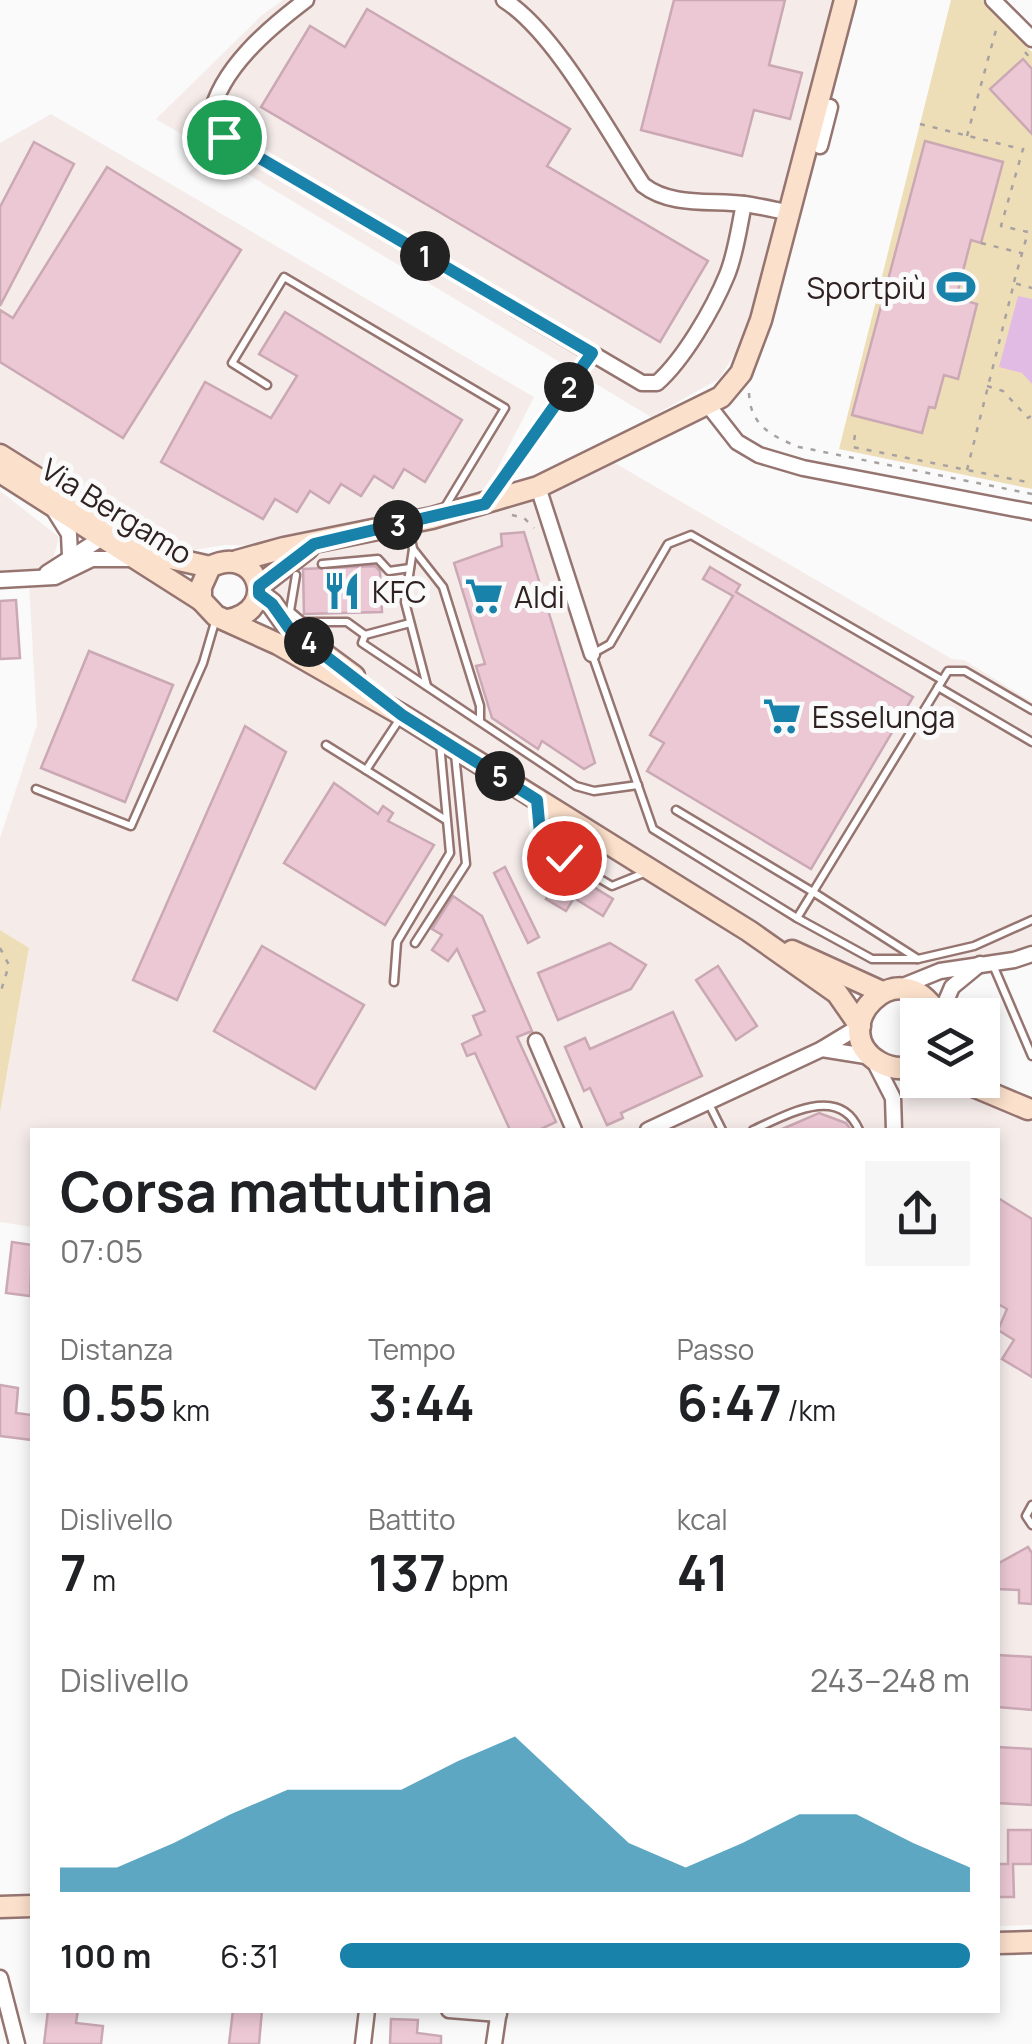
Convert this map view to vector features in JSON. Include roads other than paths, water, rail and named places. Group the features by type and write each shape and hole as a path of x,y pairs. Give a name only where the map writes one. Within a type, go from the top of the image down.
{"main road":[{"path":"237,562 284,548 493,508 721,397 741,373 761,320 845,0"},
{"name":"Via Bergamo","path":"0,455 139,552 215,612 402,715 749,931 837,993 860,1026 862,1043 872,1058"},
{"name":"Via Bergamo","path":"0,472 100,537 139,552 210,567"},
{"path":"259,590 249,568 226,560 210,567 200,588 215,612 241,617 250,610 259,590 314,544"},
{"name":"Via Bergamo","path":"259,590 289,628 402,715"},
{"name":"Via Bergamo","path":"749,931 889,990 915,991 925,998"},
{"path":"860,1026 863,1012 889,990"},
{"path":"872,1058 889,1068 900,1068"},
{"path":"1000,1089 1030,1110"},
{"path":"1000,1097 1030,1110"},
{"path":"0,1907 30,1906"},
{"path":"1000,1943 1032,1942"}],"street":[{"path":"306,0 282,19 215,94 211,116 224,137 642,383 657,383 673,369 728,274 744,204"},
{"path":"504,0 516,7 554,50 643,185 666,198 744,204 791,213"},
{"path":"993,0 1026,42"},
{"path":"820,146 830,108"},
{"path":"493,508 592,353"},
{"path":"708,405 737,442 758,455 803,468 1032,512"},
{"path":"538,487 592,654"},
{"path":"51,505 69,534 70,556"},
{"path":"38,578 100,537"},
{"path":"0,580 55,577 92,559 139,552"},
{"path":"889,990 940,971 1032,954"},
{"path":"947,998 952,988 987,964"},
{"path":"652,1128 822,1050 860,1026"},
{"path":"536,1042 573,1128"},
{"path":"822,1050 872,1058 893,1098 894,1128"},
{"path":"893,1098 900,1088"},
{"path":"0,1978 17,2044"},
{"path":"364,2044 367,2013"},
{"path":"494,2044 499,2013"}],"lane":[{"path":"267,386 232,364 284,278 505,408 440,516"},
{"path":"408,523 413,549 405,602 428,687"},
{"path":"1032,742 691,535 668,544 610,644 592,654 653,829 797,918 872,959 918,959 974,946 1032,920"},
{"path":"413,549 443,588 480,706 480,722"},
{"path":"322,564 378,559 390,572 410,568"},
{"path":"296,576 290,612 303,622 346,622 365,635 410,623"},
{"path":"36,789 131,826 207,653 215,612"},
{"path":"365,635 362,643 576,786 594,791 638,785"},
{"path":"797,918 948,671 965,671 1032,710"},
{"path":"366,770 402,715"},
{"path":"394,982 396,942 450,853 447,743"},
{"path":"415,943 466,864 447,743"},
{"path":"326,745 447,820"},
{"path":"537,800 541,844 564,858"},
{"path":"676,810 918,959"},
{"path":"595,876 612,886 651,870"},
{"path":"987,964 1032,1056"},
{"path":"708,1102 721,1128"},
{"path":"757,1128 818,1104 844,1112 858,1128"},
{"path":"1032,1505 1026,1516 1032,1525"}],"place":[{"name":"Sportpiù","path":"956,287"},
{"name":"KFC","path":"342,591"},
{"name":"Aldi","path":"484,596"},
{"name":"Esselunga","path":"782,716"}]}
